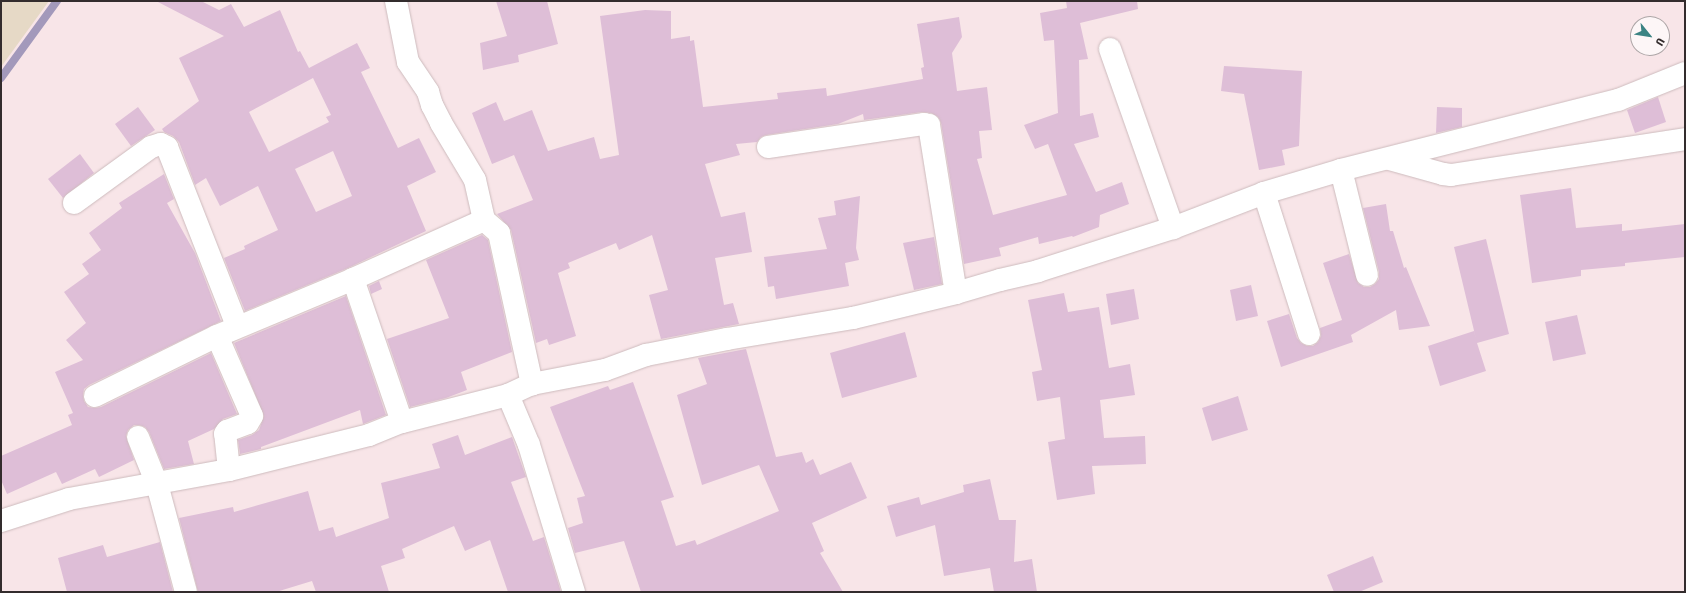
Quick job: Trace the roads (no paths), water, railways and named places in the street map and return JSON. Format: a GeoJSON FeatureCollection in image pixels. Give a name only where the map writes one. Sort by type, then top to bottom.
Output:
{"type":"FeatureCollection","features":[{"type":"Feature","properties":{"kind":"street"},"geometry":{"type":"LineString","coordinates":[[396,1],[408,62],[428,92],[432,105],[441,122],[476,180],[484,220],[495,228],[501,240],[532,384]]}},
{"type":"Feature","properties":{"kind":"street"},"geometry":{"type":"LineString","coordinates":[[1110,49],[1173,228]]}},
{"type":"Feature","properties":{"kind":"street"},"geometry":{"type":"LineString","coordinates":[[1,521],[69,499],[229,470],[369,435],[402,422],[508,395],[532,384],[605,370],[646,355],[741,336],[853,318],[956,294],[1000,280],[1038,271],[1173,228],[1264,193],[1341,170],[1618,100],[1685,73]]}},
{"type":"Feature","properties":{"kind":"street"},"geometry":{"type":"LineString","coordinates":[[768,147],[924,124],[929,125],[956,294]]}},
{"type":"Feature","properties":{"kind":"street"},"geometry":{"type":"LineString","coordinates":[[1389,159],[1451,175],[1685,140]]}},
{"type":"Feature","properties":{"kind":"street"},"geometry":{"type":"LineString","coordinates":[[74,203],[151,147],[161,144],[168,148],[237,326]]}},
{"type":"Feature","properties":{"kind":"street"},"geometry":{"type":"LineString","coordinates":[[1341,170],[1367,275]]}},
{"type":"Feature","properties":{"kind":"street"},"geometry":{"type":"LineString","coordinates":[[1264,193],[1309,334]]}},
{"type":"Feature","properties":{"kind":"street"},"geometry":{"type":"LineString","coordinates":[[95,396],[237,326],[353,279],[484,220]]}},
{"type":"Feature","properties":{"kind":"street"},"geometry":{"type":"LineString","coordinates":[[353,279],[402,422]]}},
{"type":"Feature","properties":{"kind":"street"},"geometry":{"type":"LineString","coordinates":[[217,336],[252,416],[248,423],[228,430],[225,434],[229,470]]}},
{"type":"Feature","properties":{"kind":"street"},"geometry":{"type":"LineString","coordinates":[[508,395],[529,445],[574,592]]}},
{"type":"Feature","properties":{"kind":"street"},"geometry":{"type":"LineString","coordinates":[[138,437],[157,484],[186,592]]}},
{"type":"Feature","properties":{"kind":"waterway"},"geometry":{"type":"LineString","coordinates":[[1,78],[57,1]]}}]}
